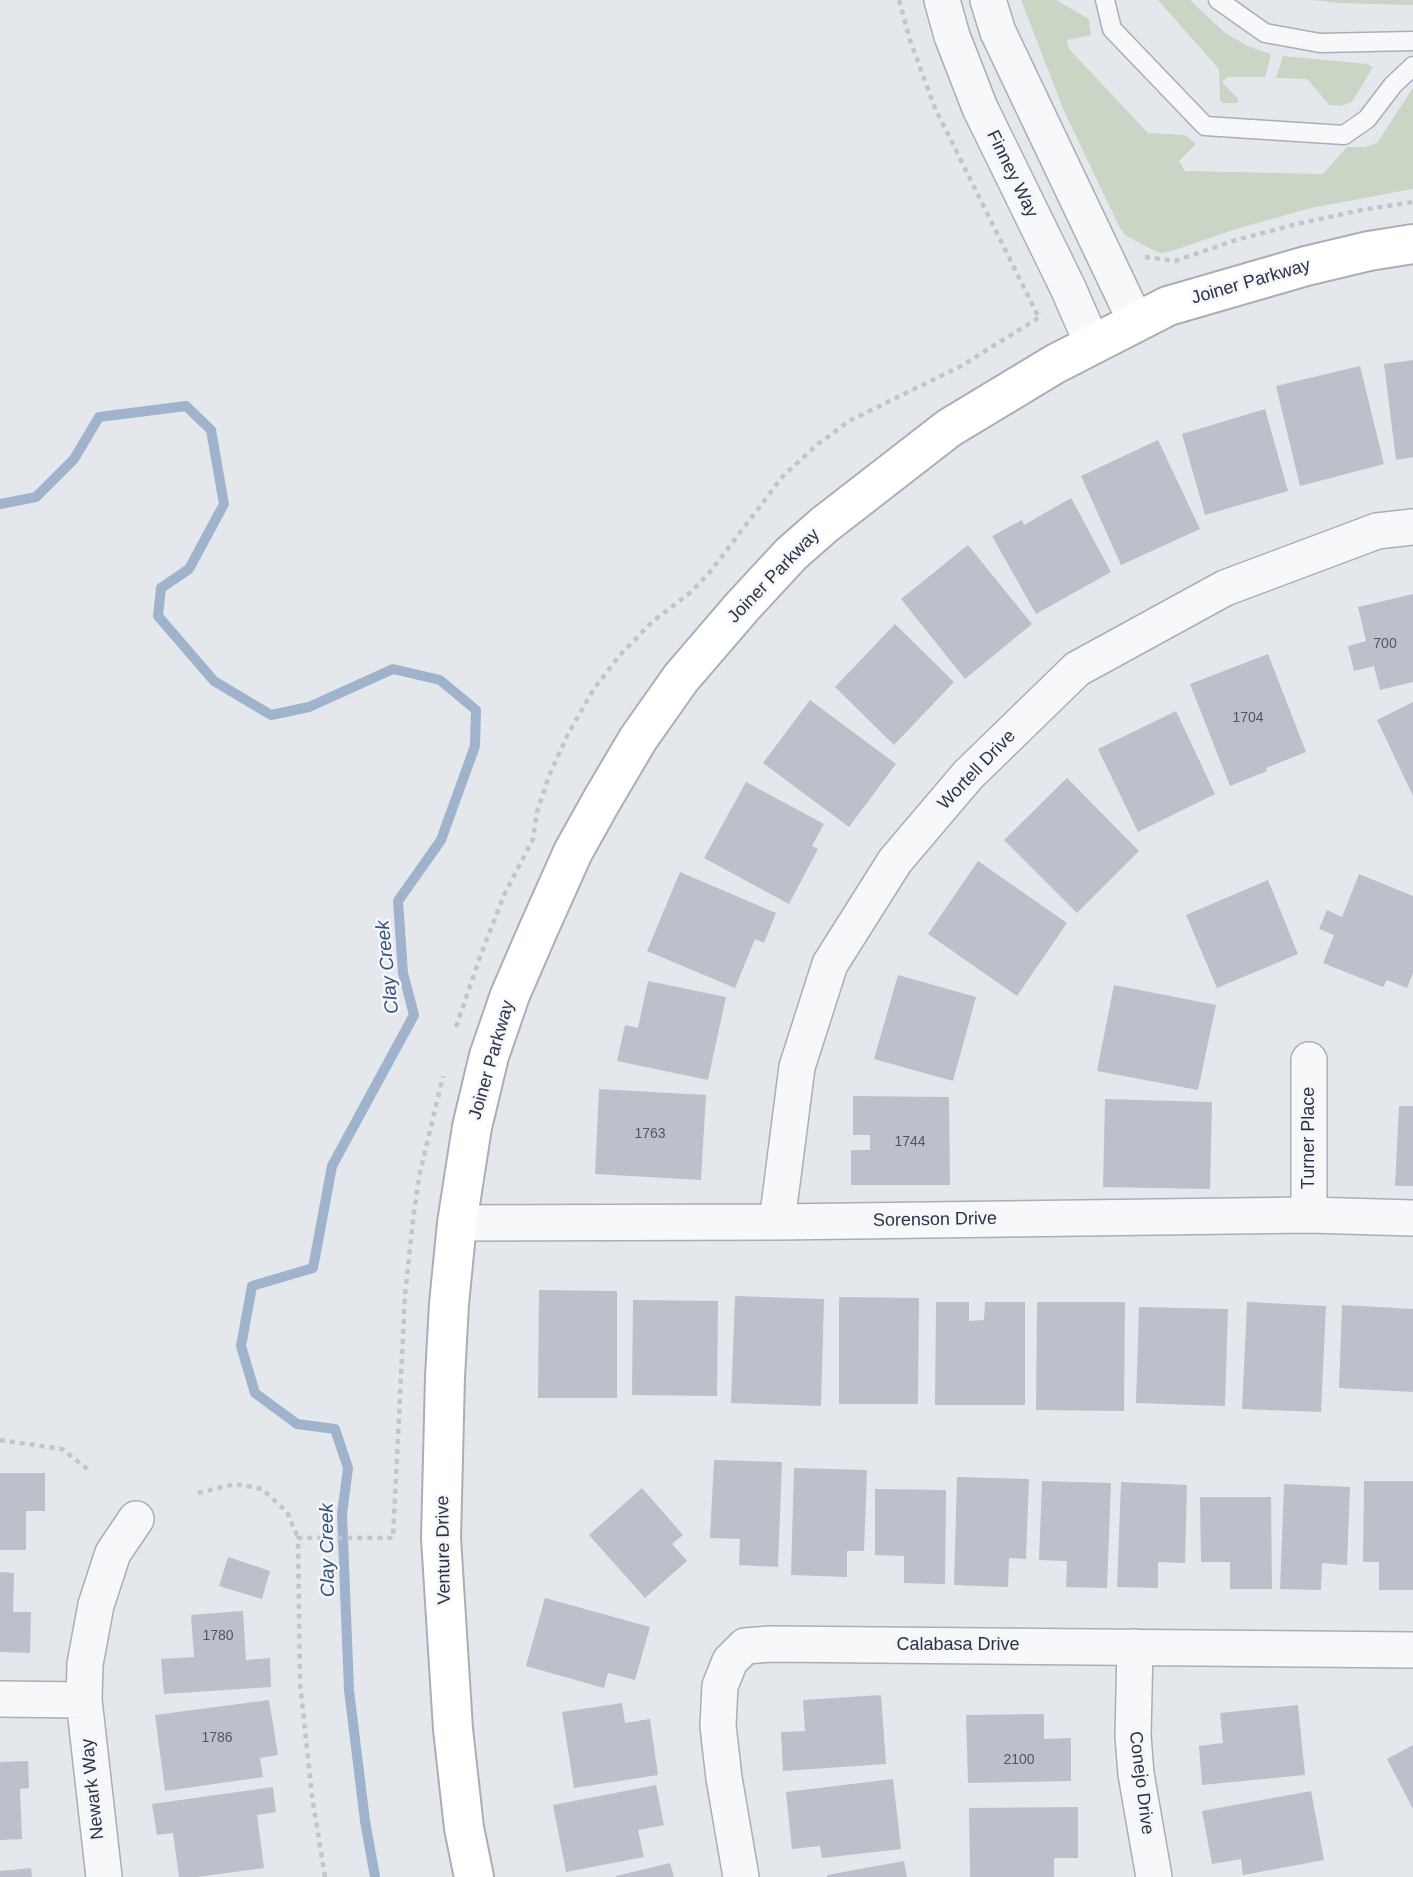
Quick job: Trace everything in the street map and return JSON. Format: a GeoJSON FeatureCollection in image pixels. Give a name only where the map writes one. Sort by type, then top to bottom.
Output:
{"type":"FeatureCollection","features":[{"type":"Feature","properties":{"kind":"street","name":"Finney Way"},"geometry":{"type":"LineString","coordinates":[[942,0],[952,36],[979,108],[1068,288],[1092,343]]}},
{"type":"Feature","properties":{"kind":"street"},"geometry":{"type":"LineString","coordinates":[[988,0],[998,32],[1136,322]]}},
{"type":"Feature","properties":{"kind":"street","name":"Joiner Parkway"},"geometry":{"type":"LineString","coordinates":[[457,1223],[472,1127],[489,1056],[510,995],[573,852],[638,739],[681,678],[774,572],[824,525],[949,428],[1092,343],[1168,306],[1273,274],[1369,251],[1413,244]]}},
{"type":"Feature","properties":{"kind":"street","name":"Wortell Drive"},"geometry":{"type":"LineString","coordinates":[[777,1222],[796,1067],[830,964],[895,862],[968,775],[1077,669],[1225,588],[1377,531],[1413,527]]}},
{"type":"Feature","properties":{"kind":"street","name":"Turner Place"},"geometry":{"type":"LineString","coordinates":[[1308,1060],[1309,1215]]}},
{"type":"Feature","properties":{"kind":"street","name":"Sorenson Drive"},"geometry":{"type":"LineString","coordinates":[[457,1223],[1309,1215],[1413,1219]]}},
{"type":"Feature","properties":{"kind":"street","name":"Venture Drive"},"geometry":{"type":"LineString","coordinates":[[457,1223],[445,1377],[442,1538],[453,1729],[464,1828],[474,1877]]}},
{"type":"Feature","properties":{"kind":"street","name":"Newark Way"},"geometry":{"type":"LineString","coordinates":[[104,1877],[84,1700],[85,1664],[96,1605],[113,1553],[136,1519]]}},
{"type":"Feature","properties":{"kind":"street","name":"Calabasa Drive"},"geometry":{"type":"LineString","coordinates":[[741,1877],[723,1778],[718,1726],[720,1686],[730,1661],[745,1646],[770,1644],[1413,1650]]}},
{"type":"Feature","properties":{"kind":"street","name":"Conejo Drive"},"geometry":{"type":"LineString","coordinates":[[1135,1647],[1133,1735],[1136,1774],[1154,1877]]}},
{"type":"Feature","properties":{"kind":"street"},"geometry":{"type":"LineString","coordinates":[[0,1699],[84,1700]]}},
{"type":"Feature","properties":{"kind":"lane"},"geometry":{"type":"LineString","coordinates":[[1105,0],[1112,29],[1205,126],[1344,135],[1367,120],[1393,85],[1413,66]]}},
{"type":"Feature","properties":{"kind":"lane"},"geometry":{"type":"LineString","coordinates":[[1218,0],[1265,33],[1320,43],[1413,41]]}},
{"type":"Feature","properties":{"kind":"path"},"geometry":{"type":"LineString","coordinates":[[1143,256],[1175,261],[1236,240],[1301,223],[1413,202]]}},
{"type":"Feature","properties":{"kind":"path"},"geometry":{"type":"LineString","coordinates":[[0,1440],[62,1449],[90,1471]]}},
{"type":"Feature","properties":{"kind":"path"},"geometry":{"type":"LineString","coordinates":[[198,1493],[235,1484],[262,1489],[287,1512],[298,1538],[300,1684],[312,1796],[325,1877]]}},
{"type":"Feature","properties":{"kind":"path"},"geometry":{"type":"LineString","coordinates":[[298,1538],[393,1538]]}},
{"type":"Feature","properties":{"kind":"green space"},"geometry":{"type":"Polygon","coordinates":[[[1021,0],[1056,0],[1089,19],[1091,35],[1067,40],[1069,49],[1148,133],[1185,135],[1196,144],[1179,161],[1185,171],[1323,174],[1347,147],[1365,147],[1377,143],[1413,88],[1413,189],[1311,208],[1236,229],[1172,251],[1161,253],[1153,250],[1125,235],[1120,228],[1064,111],[1021,0]]]}},
{"type":"Feature","properties":{"kind":"green space"},"geometry":{"type":"Polygon","coordinates":[[[1158,0],[1190,0],[1225,33],[1248,46],[1271,54],[1265,77],[1228,77],[1222,82],[1239,100],[1237,103],[1223,103],[1220,100],[1219,69],[1158,0]]]}},
{"type":"Feature","properties":{"kind":"green space"},"geometry":{"type":"Polygon","coordinates":[[[1311,0],[1413,0],[1413,5],[1338,3],[1311,0]]]}},
{"type":"Feature","properties":{"kind":"green space"},"geometry":{"type":"Polygon","coordinates":[[[1283,56],[1367,64],[1373,67],[1352,102],[1340,106],[1329,105],[1307,79],[1276,78],[1283,56]]]}},
{"type":"Feature","properties":{"kind":"building"},"geometry":{"type":"Polygon","coordinates":[[[1413,360],[1413,457],[1396,460],[1384,364],[1413,360]]]}},
{"type":"Feature","properties":{"kind":"building"},"geometry":{"type":"Polygon","coordinates":[[[1360,366],[1384,464],[1300,486],[1276,386],[1360,366]]]}},
{"type":"Feature","properties":{"kind":"building"},"geometry":{"type":"Polygon","coordinates":[[[1265,409],[1288,491],[1205,515],[1182,434],[1265,409]]]}},
{"type":"Feature","properties":{"kind":"building"},"geometry":{"type":"Polygon","coordinates":[[[1158,440],[1200,529],[1121,565],[1081,476],[1158,440]]]}},
{"type":"Feature","properties":{"kind":"building"},"geometry":{"type":"Polygon","coordinates":[[[1071,498],[1111,572],[1036,614],[992,536],[1022,520],[1024,525],[1071,498]]]}},
{"type":"Feature","properties":{"kind":"building"},"geometry":{"type":"Polygon","coordinates":[[[968,545],[1032,624],[965,679],[901,599],[968,545]]]}},
{"type":"Feature","properties":{"kind":"building"},"geometry":{"type":"Polygon","coordinates":[[[1413,594],[1413,682],[1380,690],[1374,666],[1354,671],[1348,646],[1366,641],[1358,607],[1413,594]]]}},
{"type":"Feature","properties":{"kind":"building"},"geometry":{"type":"Polygon","coordinates":[[[895,624],[954,682],[894,745],[835,687],[895,624]]]}},
{"type":"Feature","properties":{"kind":"building"},"geometry":{"type":"Polygon","coordinates":[[[1268,654],[1306,752],[1230,786],[1190,684],[1268,654]]]}},
{"type":"Feature","properties":{"kind":"building"},"geometry":{"type":"Polygon","coordinates":[[[810,700],[896,764],[849,827],[763,763],[810,700]]]}},
{"type":"Feature","properties":{"kind":"building"},"geometry":{"type":"Polygon","coordinates":[[[1413,702],[1413,796],[1377,720],[1413,702]]]}},
{"type":"Feature","properties":{"kind":"building"},"geometry":{"type":"Polygon","coordinates":[[[1176,711],[1215,794],[1138,832],[1098,749],[1176,711]]]}},
{"type":"Feature","properties":{"kind":"building"},"geometry":{"type":"Polygon","coordinates":[[[1067,778],[1139,851],[1077,913],[1004,840],[1067,778]]]}},
{"type":"Feature","properties":{"kind":"building"},"geometry":{"type":"Polygon","coordinates":[[[746,782],[824,824],[812,846],[818,849],[789,904],[704,858],[746,782]]]}},
{"type":"Feature","properties":{"kind":"building"},"geometry":{"type":"Polygon","coordinates":[[[978,861],[1067,923],[1017,996],[928,934],[978,861]]]}},
{"type":"Feature","properties":{"kind":"building"},"geometry":{"type":"Polygon","coordinates":[[[680,872],[776,913],[764,943],[755,939],[735,988],[647,951],[680,872]]]}},
{"type":"Feature","properties":{"kind":"building"},"geometry":{"type":"Polygon","coordinates":[[[1359,874],[1413,896],[1413,973],[1407,988],[1387,980],[1383,987],[1323,963],[1334,935],[1319,929],[1327,910],[1342,917],[1359,874]]]}},
{"type":"Feature","properties":{"kind":"building"},"geometry":{"type":"Polygon","coordinates":[[[1268,880],[1298,954],[1217,988],[1186,915],[1268,880]]]}},
{"type":"Feature","properties":{"kind":"building"},"geometry":{"type":"Polygon","coordinates":[[[898,975],[976,997],[953,1081],[874,1059],[898,975]]]}},
{"type":"Feature","properties":{"kind":"building"},"geometry":{"type":"Polygon","coordinates":[[[648,981],[726,997],[708,1080],[617,1061],[625,1025],[638,1028],[648,981]]]}},
{"type":"Feature","properties":{"kind":"building"},"geometry":{"type":"Polygon","coordinates":[[[1114,985],[1216,1005],[1198,1090],[1097,1071],[1114,985]]]}},
{"type":"Feature","properties":{"kind":"building"},"geometry":{"type":"Polygon","coordinates":[[[599,1089],[706,1095],[701,1180],[595,1174],[599,1089]]]}},
{"type":"Feature","properties":{"kind":"building"},"geometry":{"type":"Polygon","coordinates":[[[853,1096],[949,1097],[950,1185],[851,1185],[851,1150],[870,1150],[870,1135],[853,1135],[853,1096]]]}},
{"type":"Feature","properties":{"kind":"building"},"geometry":{"type":"Polygon","coordinates":[[[1105,1099],[1212,1102],[1210,1189],[1103,1187],[1105,1099]]]}},
{"type":"Feature","properties":{"kind":"building"},"geometry":{"type":"Polygon","coordinates":[[[1399,1106],[1413,1106],[1413,1186],[1395,1186],[1399,1106]]]}},
{"type":"Feature","properties":{"kind":"building"},"geometry":{"type":"Polygon","coordinates":[[[539,1290],[617,1291],[617,1398],[538,1398],[539,1290]]]}},
{"type":"Feature","properties":{"kind":"building"},"geometry":{"type":"Polygon","coordinates":[[[735,1296],[824,1299],[821,1406],[731,1403],[735,1296]]]}},
{"type":"Feature","properties":{"kind":"building"},"geometry":{"type":"Polygon","coordinates":[[[839,1297],[919,1298],[918,1404],[839,1404],[839,1297]]]}},
{"type":"Feature","properties":{"kind":"building"},"geometry":{"type":"Polygon","coordinates":[[[633,1300],[718,1301],[717,1396],[632,1395],[633,1300]]]}},
{"type":"Feature","properties":{"kind":"building"},"geometry":{"type":"Polygon","coordinates":[[[936,1302],[969,1302],[969,1321],[984,1320],[985,1302],[1025,1302],[1025,1405],[935,1405],[936,1302]]]}},
{"type":"Feature","properties":{"kind":"building"},"geometry":{"type":"Polygon","coordinates":[[[1037,1302],[1125,1302],[1124,1411],[1036,1410],[1037,1302]]]}},
{"type":"Feature","properties":{"kind":"building"},"geometry":{"type":"Polygon","coordinates":[[[1247,1302],[1326,1306],[1321,1412],[1242,1409],[1247,1302]]]}},
{"type":"Feature","properties":{"kind":"building"},"geometry":{"type":"Polygon","coordinates":[[[1342,1305],[1413,1309],[1413,1392],[1339,1388],[1342,1305]]]}},
{"type":"Feature","properties":{"kind":"building"},"geometry":{"type":"Polygon","coordinates":[[[1139,1307],[1228,1309],[1225,1406],[1136,1403],[1139,1307]]]}},
{"type":"Feature","properties":{"kind":"building"},"geometry":{"type":"Polygon","coordinates":[[[714,1460],[782,1462],[778,1567],[739,1565],[740,1539],[710,1538],[714,1460]]]}},
{"type":"Feature","properties":{"kind":"building"},"geometry":{"type":"Polygon","coordinates":[[[794,1468],[867,1470],[864,1551],[847,1551],[847,1577],[791,1575],[794,1468]]]}},
{"type":"Feature","properties":{"kind":"building"},"geometry":{"type":"Polygon","coordinates":[[[0,1473],[45,1473],[45,1511],[26,1511],[26,1550],[0,1550],[0,1473]]]}},
{"type":"Feature","properties":{"kind":"building"},"geometry":{"type":"Polygon","coordinates":[[[957,1477],[1029,1479],[1026,1559],[1009,1558],[1008,1587],[954,1585],[957,1477]]]}},
{"type":"Feature","properties":{"kind":"building"},"geometry":{"type":"Polygon","coordinates":[[[1042,1481],[1111,1483],[1107,1588],[1066,1587],[1067,1561],[1039,1560],[1042,1481]]]}},
{"type":"Feature","properties":{"kind":"building"},"geometry":{"type":"Polygon","coordinates":[[[1364,1481],[1413,1481],[1413,1590],[1379,1590],[1379,1562],[1363,1562],[1364,1481]]]}},
{"type":"Feature","properties":{"kind":"building"},"geometry":{"type":"Polygon","coordinates":[[[1121,1482],[1187,1485],[1185,1563],[1158,1562],[1158,1588],[1117,1587],[1121,1482]]]}},
{"type":"Feature","properties":{"kind":"building"},"geometry":{"type":"Polygon","coordinates":[[[1284,1484],[1350,1487],[1347,1565],[1322,1563],[1321,1590],[1280,1589],[1284,1484]]]}},
{"type":"Feature","properties":{"kind":"building"},"geometry":{"type":"Polygon","coordinates":[[[642,1488],[683,1535],[672,1544],[687,1561],[645,1598],[589,1535],[642,1488]]]}},
{"type":"Feature","properties":{"kind":"building"},"geometry":{"type":"Polygon","coordinates":[[[875,1489],[946,1490],[945,1584],[904,1583],[904,1556],[875,1555],[875,1489]]]}},
{"type":"Feature","properties":{"kind":"building"},"geometry":{"type":"Polygon","coordinates":[[[1200,1497],[1271,1497],[1272,1589],[1230,1589],[1230,1562],[1201,1562],[1200,1497]]]}},
{"type":"Feature","properties":{"kind":"building"},"geometry":{"type":"Polygon","coordinates":[[[228,1557],[270,1571],[262,1599],[219,1586],[228,1557]]]}},
{"type":"Feature","properties":{"kind":"building"},"geometry":{"type":"Polygon","coordinates":[[[0,1572],[14,1573],[13,1612],[31,1612],[30,1653],[0,1652],[0,1572]]]}},
{"type":"Feature","properties":{"kind":"building"},"geometry":{"type":"Polygon","coordinates":[[[545,1598],[650,1627],[635,1680],[608,1673],[604,1688],[526,1666],[545,1598]]]}},
{"type":"Feature","properties":{"kind":"building"},"geometry":{"type":"Polygon","coordinates":[[[243,1611],[246,1660],[270,1658],[271,1687],[164,1694],[161,1659],[194,1657],[191,1615],[243,1611]]]}},
{"type":"Feature","properties":{"kind":"building"},"geometry":{"type":"Polygon","coordinates":[[[881,1695],[886,1764],[783,1771],[781,1732],[805,1731],[803,1700],[881,1695]]]}},
{"type":"Feature","properties":{"kind":"building"},"geometry":{"type":"Polygon","coordinates":[[[269,1700],[278,1755],[260,1758],[263,1777],[165,1791],[155,1715],[269,1700]]]}},
{"type":"Feature","properties":{"kind":"building"},"geometry":{"type":"Polygon","coordinates":[[[622,1703],[625,1723],[650,1719],[658,1775],[574,1788],[562,1712],[622,1703]]]}},
{"type":"Feature","properties":{"kind":"building"},"geometry":{"type":"Polygon","coordinates":[[[1298,1705],[1305,1775],[1202,1785],[1199,1746],[1223,1743],[1220,1713],[1298,1705]]]}},
{"type":"Feature","properties":{"kind":"building"},"geometry":{"type":"Polygon","coordinates":[[[1044,1714],[1044,1739],[1071,1738],[1071,1781],[968,1783],[966,1715],[1044,1714]]]}},
{"type":"Feature","properties":{"kind":"building"},"geometry":{"type":"Polygon","coordinates":[[[1413,1745],[1413,1809],[1387,1759],[1413,1745]]]}},
{"type":"Feature","properties":{"kind":"building"},"geometry":{"type":"Polygon","coordinates":[[[28,1761],[29,1788],[20,1789],[22,1839],[0,1840],[0,1762],[28,1761]]]}},
{"type":"Feature","properties":{"kind":"building"},"geometry":{"type":"Polygon","coordinates":[[[893,1779],[901,1849],[822,1858],[820,1846],[792,1849],[786,1792],[893,1779]]]}},
{"type":"Feature","properties":{"kind":"building"},"geometry":{"type":"Polygon","coordinates":[[[656,1785],[664,1825],[638,1830],[644,1857],[566,1872],[553,1805],[656,1785]]]}},
{"type":"Feature","properties":{"kind":"building"},"geometry":{"type":"Polygon","coordinates":[[[273,1787],[276,1812],[257,1815],[264,1868],[179,1877],[173,1833],[157,1835],[152,1804],[273,1787]]]}},
{"type":"Feature","properties":{"kind":"building"},"geometry":{"type":"Polygon","coordinates":[[[1311,1791],[1324,1860],[1243,1875],[1241,1859],[1212,1864],[1202,1811],[1311,1791]]]}},
{"type":"Feature","properties":{"kind":"building"},"geometry":{"type":"Polygon","coordinates":[[[1078,1807],[1078,1858],[1054,1858],[1054,1877],[970,1877],[969,1808],[1078,1807]]]}},
{"type":"Feature","properties":{"kind":"building"},"geometry":{"type":"Polygon","coordinates":[[[904,1861],[907,1877],[827,1877],[827,1875],[904,1861]]]}},
{"type":"Feature","properties":{"kind":"building"},"geometry":{"type":"Polygon","coordinates":[[[670,1863],[674,1877],[616,1877],[616,1876],[670,1863]]]}},
{"type":"Feature","properties":{"kind":"building"},"geometry":{"type":"Polygon","coordinates":[[[31,1868],[32,1877],[0,1877],[0,1871],[31,1868]]]}},
{"type":"Feature","properties":{"kind":"waterway","name":"Clay Creek"},"geometry":{"type":"LineString","coordinates":[[0,504],[36,497],[74,459],[99,417],[186,406],[211,430],[224,504],[189,569],[161,588],[158,616],[214,681],[271,715],[309,707],[393,669],[440,680],[476,710],[475,746],[441,840],[398,901],[403,973],[414,1015],[332,1166],[313,1268],[252,1286],[241,1346],[255,1393],[297,1424],[335,1429],[348,1468],[342,1514],[349,1690],[365,1821],[375,1877]]}}]}
